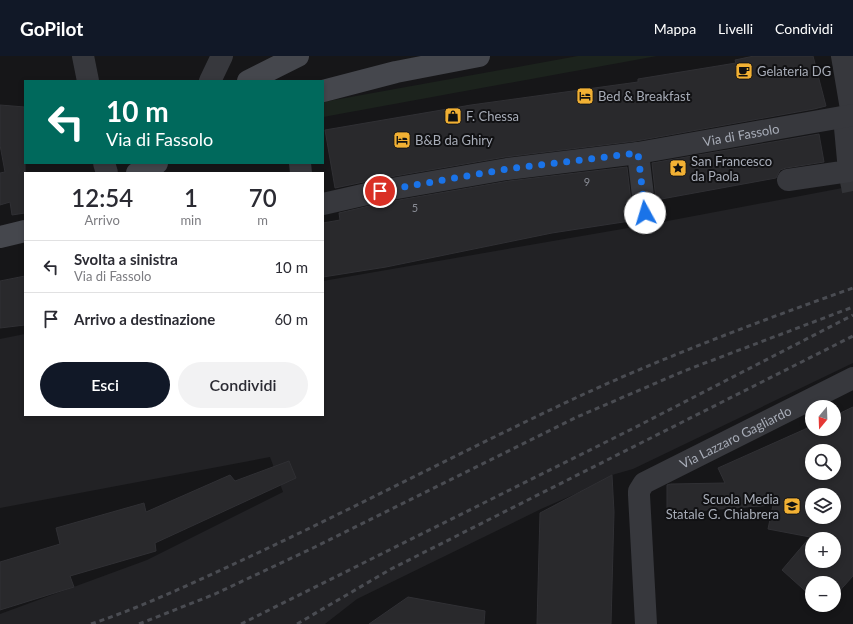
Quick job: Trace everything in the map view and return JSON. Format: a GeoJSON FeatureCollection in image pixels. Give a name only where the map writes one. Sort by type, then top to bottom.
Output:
{"type":"FeatureCollection","features":[{"type":"Feature","properties":{"kind":"main road"},"geometry":{"type":"LineString","coordinates":[[250,80],[298,56]]}},
{"type":"Feature","properties":{"kind":"main road"},"geometry":{"type":"LineString","coordinates":[[325,91],[396,72],[479,56]]}},
{"type":"Feature","properties":{"kind":"main road"},"geometry":{"type":"LineString","coordinates":[[138,172],[146,164]]}},
{"type":"Feature","properties":{"kind":"main road"},"geometry":{"type":"LineString","coordinates":[[139,172],[155,164]]}},
{"type":"Feature","properties":{"kind":"main road"},"geometry":{"type":"LineString","coordinates":[[0,237],[24,231]]}},
{"type":"Feature","properties":{"kind":"street"},"geometry":{"type":"LineString","coordinates":[[83,56],[88,80]]}},
{"type":"Feature","properties":{"kind":"street"},"geometry":{"type":"LineString","coordinates":[[210,80],[222,56]]}},
{"type":"Feature","properties":{"kind":"street"},"geometry":{"type":"LineString","coordinates":[[788,180],[849,171],[850,116],[842,56]]}},
{"type":"Feature","properties":{"kind":"street","name":"Via di Fassolo"},"geometry":{"type":"LineString","coordinates":[[324,204],[380,191],[507,169],[638,153],[850,116]]}},
{"type":"Feature","properties":{"kind":"street"},"geometry":{"type":"LineString","coordinates":[[638,153],[645,213]]}},
{"type":"Feature","properties":{"kind":"street","name":"Via Lazzaro Gagliardo"},"geometry":{"type":"LineString","coordinates":[[646,624],[638,495],[640,487],[649,479],[853,378]]}},
{"type":"Feature","properties":{"kind":"shaded area"},"geometry":{"type":"Polygon","coordinates":[[[578,56],[657,56],[324,117],[324,102],[578,56]]]}},
{"type":"Feature","properties":{"kind":"shaded area"},"geometry":{"type":"Polygon","coordinates":[[[853,186],[853,363],[633,469],[612,475],[582,491],[541,509],[357,599],[325,624],[0,624],[0,614],[147,560],[283,492],[270,457],[0,508],[0,339],[24,334],[24,416],[324,416],[324,281],[657,223],[853,186]]]}},
{"type":"Feature","properties":{"kind":"building"},"geometry":{"type":"Polygon","coordinates":[[[754,56],[813,56],[826,106],[636,141],[505,157],[335,188],[325,130],[471,105],[638,82],[638,79],[736,63],[735,60],[754,56]]]}},
{"type":"Feature","properties":{"kind":"building"},"geometry":{"type":"Polygon","coordinates":[[[0,105],[24,107],[24,213],[12,215],[10,202],[0,205],[0,173],[5,172],[0,145],[0,105]]]}},
{"type":"Feature","properties":{"kind":"building"},"geometry":{"type":"Polygon","coordinates":[[[819,134],[824,162],[780,170],[776,178],[656,200],[652,163],[819,134]]]}},
{"type":"Feature","properties":{"kind":"building"},"geometry":{"type":"Polygon","coordinates":[[[627,167],[632,209],[630,221],[552,233],[386,267],[324,277],[324,223],[340,220],[339,213],[382,203],[509,181],[627,167]]]}},
{"type":"Feature","properties":{"kind":"building"},"geometry":{"type":"Polygon","coordinates":[[[24,276],[24,325],[0,328],[0,281],[24,276]]]}},
{"type":"Feature","properties":{"kind":"building"},"geometry":{"type":"Polygon","coordinates":[[[853,407],[853,576],[841,589],[841,576],[805,576],[805,591],[782,570],[805,543],[805,568],[841,568],[841,532],[805,532],[805,536],[768,529],[773,505],[667,513],[667,485],[725,483],[718,468],[805,429],[805,436],[841,436],[841,413],[853,407]]]}},
{"type":"Feature","properties":{"kind":"building"},"geometry":{"type":"Polygon","coordinates":[[[289,461],[296,478],[155,543],[156,551],[70,576],[74,587],[0,610],[0,562],[60,544],[56,528],[144,503],[146,512],[230,475],[235,481],[289,461]]]}},
{"type":"Feature","properties":{"kind":"building"},"geometry":{"type":"Polygon","coordinates":[[[612,475],[614,512],[611,624],[537,624],[540,513],[612,475]]]}},
{"type":"Feature","properties":{"kind":"building"},"geometry":{"type":"Polygon","coordinates":[[[408,597],[485,611],[484,624],[369,624],[408,597]]]}},
{"type":"Feature","properties":{"kind":"tunnel"},"geometry":{"type":"LineString","coordinates":[[849,171],[853,191]]}},
{"type":"Feature","properties":{"kind":"railway"},"geometry":{"type":"LineString","coordinates":[[91,624],[151,601],[249,557],[529,420],[604,385],[710,341],[853,288]]}},
{"type":"Feature","properties":{"kind":"railway"},"geometry":{"type":"LineString","coordinates":[[139,624],[215,594],[315,547],[577,417],[684,371],[853,307]]}},
{"type":"Feature","properties":{"kind":"railway"},"geometry":{"type":"LineString","coordinates":[[241,624],[632,429],[853,315]]}},
{"type":"Feature","properties":{"kind":"railway"},"geometry":{"type":"LineString","coordinates":[[297,624],[391,569],[853,336]]}},
{"type":"Feature","properties":{"kind":"place","name":"Gelateria DG"},"geometry":{"type":"Point","coordinates":[744,71]}},
{"type":"Feature","properties":{"kind":"place","name":"Bed & Breakfast"},"geometry":{"type":"Point","coordinates":[585,96]}},
{"type":"Feature","properties":{"kind":"place","name":"F. Chessa"},"geometry":{"type":"Point","coordinates":[453,116]}},
{"type":"Feature","properties":{"kind":"place","name":"B&B da Ghiry"},"geometry":{"type":"Point","coordinates":[402,140]}},
{"type":"Feature","properties":{"kind":"place","name":"San Francesco da Paola"},"geometry":{"type":"Point","coordinates":[678,168]}},
{"type":"Feature","properties":{"kind":"place","name":"Scuola Media Statale G. Chiabrera"},"geometry":{"type":"Point","coordinates":[792,506]}},
{"type":"Feature","properties":{"kind":"route"},"geometry":{"type":"LineString","coordinates":[[380,191],[507,169],[638,153],[645,213]]}}]}
